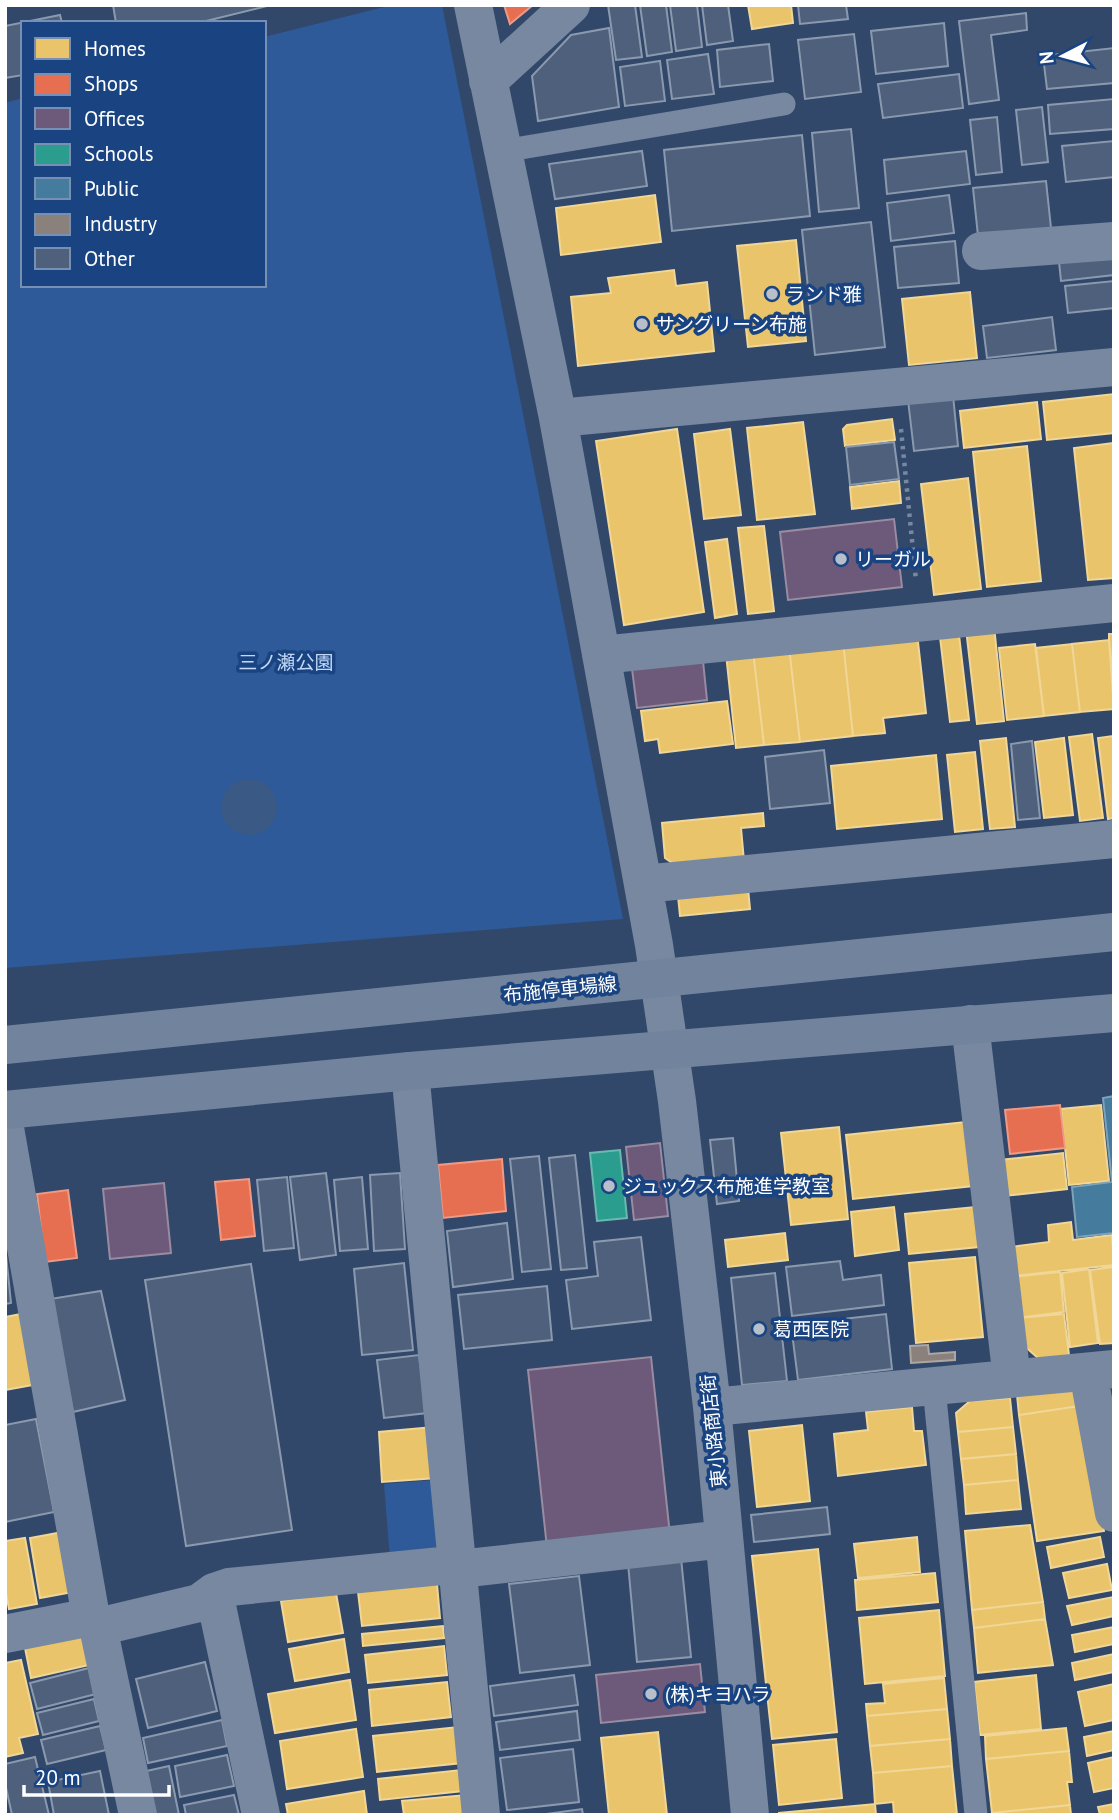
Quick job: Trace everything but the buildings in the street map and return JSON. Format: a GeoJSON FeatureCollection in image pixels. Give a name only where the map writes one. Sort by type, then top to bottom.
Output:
{"type":"FeatureCollection","features":[{"type":"Feature","properties":{"kind":"main road","name":"布施停車場線"},"geometry":{"type":"LineString","coordinates":[[5,1045],[656,961],[1114,932]]}},
{"type":"Feature","properties":{"kind":"main road"},"geometry":{"type":"LineString","coordinates":[[5,1110],[410,1071],[1114,1013]]}},
{"type":"Feature","properties":{"kind":"street","name":"東小路商店街"},"geometry":{"type":"LineString","coordinates":[[473,5],[558,418],[656,961],[712,1407],[750,1815]]}},
{"type":"Feature","properties":{"kind":"street"},"geometry":{"type":"LineString","coordinates":[[488,81],[571,5]]}},
{"type":"Feature","properties":{"kind":"street"},"geometry":{"type":"LineString","coordinates":[[981,251],[1114,240]]}},
{"type":"Feature","properties":{"kind":"street"},"geometry":{"type":"LineString","coordinates":[[558,418],[1114,367]]}},
{"type":"Feature","properties":{"kind":"street"},"geometry":{"type":"LineString","coordinates":[[601,655],[1114,603]]}},
{"type":"Feature","properties":{"kind":"street"},"geometry":{"type":"LineString","coordinates":[[643,884],[1114,839]]}},
{"type":"Feature","properties":{"kind":"street"},"geometry":{"type":"LineString","coordinates":[[971,1024],[1012,1379]]}},
{"type":"Feature","properties":{"kind":"street"},"geometry":{"type":"LineString","coordinates":[[410,1071],[481,1815]]}},
{"type":"Feature","properties":{"kind":"street"},"geometry":{"type":"LineString","coordinates":[[5,1128],[95,1622],[138,1815]]}},
{"type":"Feature","properties":{"kind":"street"},"geometry":{"type":"LineString","coordinates":[[712,1407],[1101,1371],[1114,1513]]}},
{"type":"Feature","properties":{"kind":"street"},"geometry":{"type":"LineString","coordinates":[[5,1634],[95,1622],[199,1603],[214,1592],[229,1587],[441,1566],[477,1567],[724,1539]]}},
{"type":"Feature","properties":{"kind":"street"},"geometry":{"type":"LineString","coordinates":[[214,1592],[261,1815]]}},
{"type":"Feature","properties":{"kind":"lane"},"geometry":{"type":"LineString","coordinates":[[503,150],[784,104]]}},
{"type":"Feature","properties":{"kind":"lane"},"geometry":{"type":"LineString","coordinates":[[934,1387],[976,1815]]}},
{"type":"Feature","properties":{"kind":"path"},"geometry":{"type":"LineString","coordinates":[[896,387],[920,622]]}},
{"type":"Feature","properties":{"kind":"green space","name":"三ノ瀬公園"},"geometry":{"type":"Polygon","coordinates":[[[392,5],[442,5],[623,919],[5,968],[5,103],[21,99],[21,287],[266,287],[266,36],[392,5]]]}},
{"type":"Feature","properties":{"kind":"green space"},"geometry":{"type":"Polygon","coordinates":[[[436,1480],[442,1555],[390,1559],[384,1484],[436,1480]]]}},
{"type":"Feature","properties":{"kind":"shaded area"},"geometry":{"type":"Polygon","coordinates":[[[243,779],[255,779],[269,787],[277,801],[275,818],[269,827],[255,835],[243,835],[226,823],[221,813],[221,801],[233,784],[243,779]]]}},
{"type":"Feature","properties":{"kind":"place","name":"ランド雅"},"geometry":{"type":"Point","coordinates":[772,294]}},
{"type":"Feature","properties":{"kind":"place","name":"サングリーン布施"},"geometry":{"type":"Point","coordinates":[642,324]}},
{"type":"Feature","properties":{"kind":"place","name":"リーガル"},"geometry":{"type":"Point","coordinates":[841,559]}},
{"type":"Feature","properties":{"kind":"place","name":"ジュックス布施進学教室"},"geometry":{"type":"Point","coordinates":[609,1186]}},
{"type":"Feature","properties":{"kind":"place","name":"葛西医院"},"geometry":{"type":"Point","coordinates":[759,1329]}},
{"type":"Feature","properties":{"kind":"place","name":"(株)キヨハラ"},"geometry":{"type":"Point","coordinates":[651,1694]}}]}
